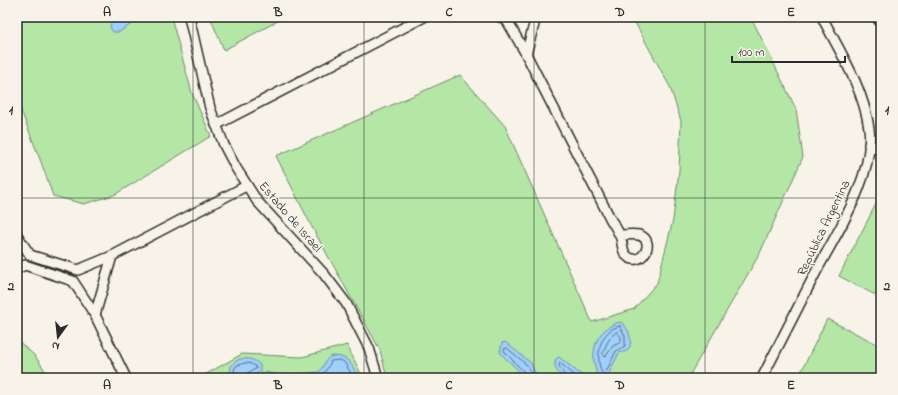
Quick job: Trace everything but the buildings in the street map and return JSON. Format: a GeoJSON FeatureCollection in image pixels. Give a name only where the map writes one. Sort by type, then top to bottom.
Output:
{"type":"FeatureCollection","features":[{"type":"Feature","properties":{"kind":"street","name":"Estado de Israel"},"geometry":{"type":"LineString","coordinates":[[189,17],[210,108],[224,145],[246,186],[271,217],[324,274],[346,303],[369,348],[378,378]]}},
{"type":"Feature","properties":{"kind":"street"},"geometry":{"type":"LineString","coordinates":[[216,125],[424,17]]}},
{"type":"Feature","properties":{"kind":"street"},"geometry":{"type":"LineString","coordinates":[[526,54],[536,17]]}},
{"type":"Feature","properties":{"kind":"street","name":"República Argentina"},"geometry":{"type":"LineString","coordinates":[[762,378],[858,193],[868,157],[869,130],[860,91],[822,17]]}},
{"type":"Feature","properties":{"kind":"street"},"geometry":{"type":"LineString","coordinates":[[504,18],[526,54],[620,235]]}},
{"type":"Feature","properties":{"kind":"street"},"geometry":{"type":"LineString","coordinates":[[869,144],[881,151]]}},
{"type":"Feature","properties":{"kind":"street"},"geometry":{"type":"LineString","coordinates":[[17,235],[30,255],[78,270],[112,256],[246,186]]}},
{"type":"Feature","properties":{"kind":"street"},"geometry":{"type":"LineString","coordinates":[[30,255],[21,267],[73,281],[95,315],[126,378]]}},
{"type":"Feature","properties":{"kind":"street"},"geometry":{"type":"LineString","coordinates":[[95,315],[112,256]]}},
{"type":"Feature","properties":{"kind":"street"},"geometry":{"type":"LineString","coordinates":[[73,281],[78,270]]}},
{"type":"Feature","properties":{"kind":"lane"},"geometry":{"type":"LineString","coordinates":[[874,17],[881,27]]}},
{"type":"Feature","properties":{"kind":"green space"},"geometry":{"type":"Polygon","coordinates":[[[17,17],[171,17],[192,93],[211,136],[114,195],[84,204],[53,196],[17,100],[17,17]]]}},
{"type":"Feature","properties":{"kind":"green space"},"geometry":{"type":"Polygon","coordinates":[[[210,17],[285,17],[224,50],[210,17]]]}},
{"type":"Feature","properties":{"kind":"green space"},"geometry":{"type":"Polygon","coordinates":[[[632,17],[751,17],[796,109],[803,157],[760,253],[688,378],[387,378],[380,350],[312,227],[276,156],[460,75],[505,126],[592,322],[634,309],[657,283],[673,220],[679,171],[681,121],[670,87],[632,17]]]}},
{"type":"Feature","properties":{"kind":"green space"},"geometry":{"type":"Polygon","coordinates":[[[877,202],[881,204],[881,298],[839,276],[877,202]]]}},
{"type":"Feature","properties":{"kind":"green space"},"geometry":{"type":"Polygon","coordinates":[[[827,319],[881,346],[881,378],[798,378],[827,319]]]}},
{"type":"Feature","properties":{"kind":"green space"},"geometry":{"type":"Polygon","coordinates":[[[17,340],[35,356],[50,378],[17,378],[17,340]]]}},
{"type":"Feature","properties":{"kind":"green space"},"geometry":{"type":"Polygon","coordinates":[[[347,345],[363,378],[199,378],[242,354],[302,357],[347,345]]]}},
{"type":"Feature","properties":{"kind":"water"},"geometry":{"type":"Polygon","coordinates":[[[121,17],[137,17],[138,20],[119,32],[113,32],[110,27],[111,23],[121,17]]]}},
{"type":"Feature","properties":{"kind":"water"},"geometry":{"type":"Polygon","coordinates":[[[620,322],[628,330],[630,347],[627,351],[619,353],[608,378],[597,378],[594,355],[599,337],[610,326],[620,322]]]}},
{"type":"Feature","properties":{"kind":"water"},"geometry":{"type":"Polygon","coordinates":[[[505,342],[531,363],[537,378],[522,378],[515,367],[500,352],[502,343],[505,342]]]}},
{"type":"Feature","properties":{"kind":"water"},"geometry":{"type":"Polygon","coordinates":[[[332,356],[338,356],[346,359],[352,365],[358,378],[263,378],[260,375],[264,372],[283,375],[319,372],[326,361],[332,356]]]}},
{"type":"Feature","properties":{"kind":"water"},"geometry":{"type":"Polygon","coordinates":[[[559,357],[585,378],[563,378],[555,367],[556,359],[559,357]]]}},
{"type":"Feature","properties":{"kind":"water"},"geometry":{"type":"Polygon","coordinates":[[[240,359],[256,361],[260,365],[260,372],[247,378],[234,378],[230,369],[234,362],[240,359]]]}}]}
